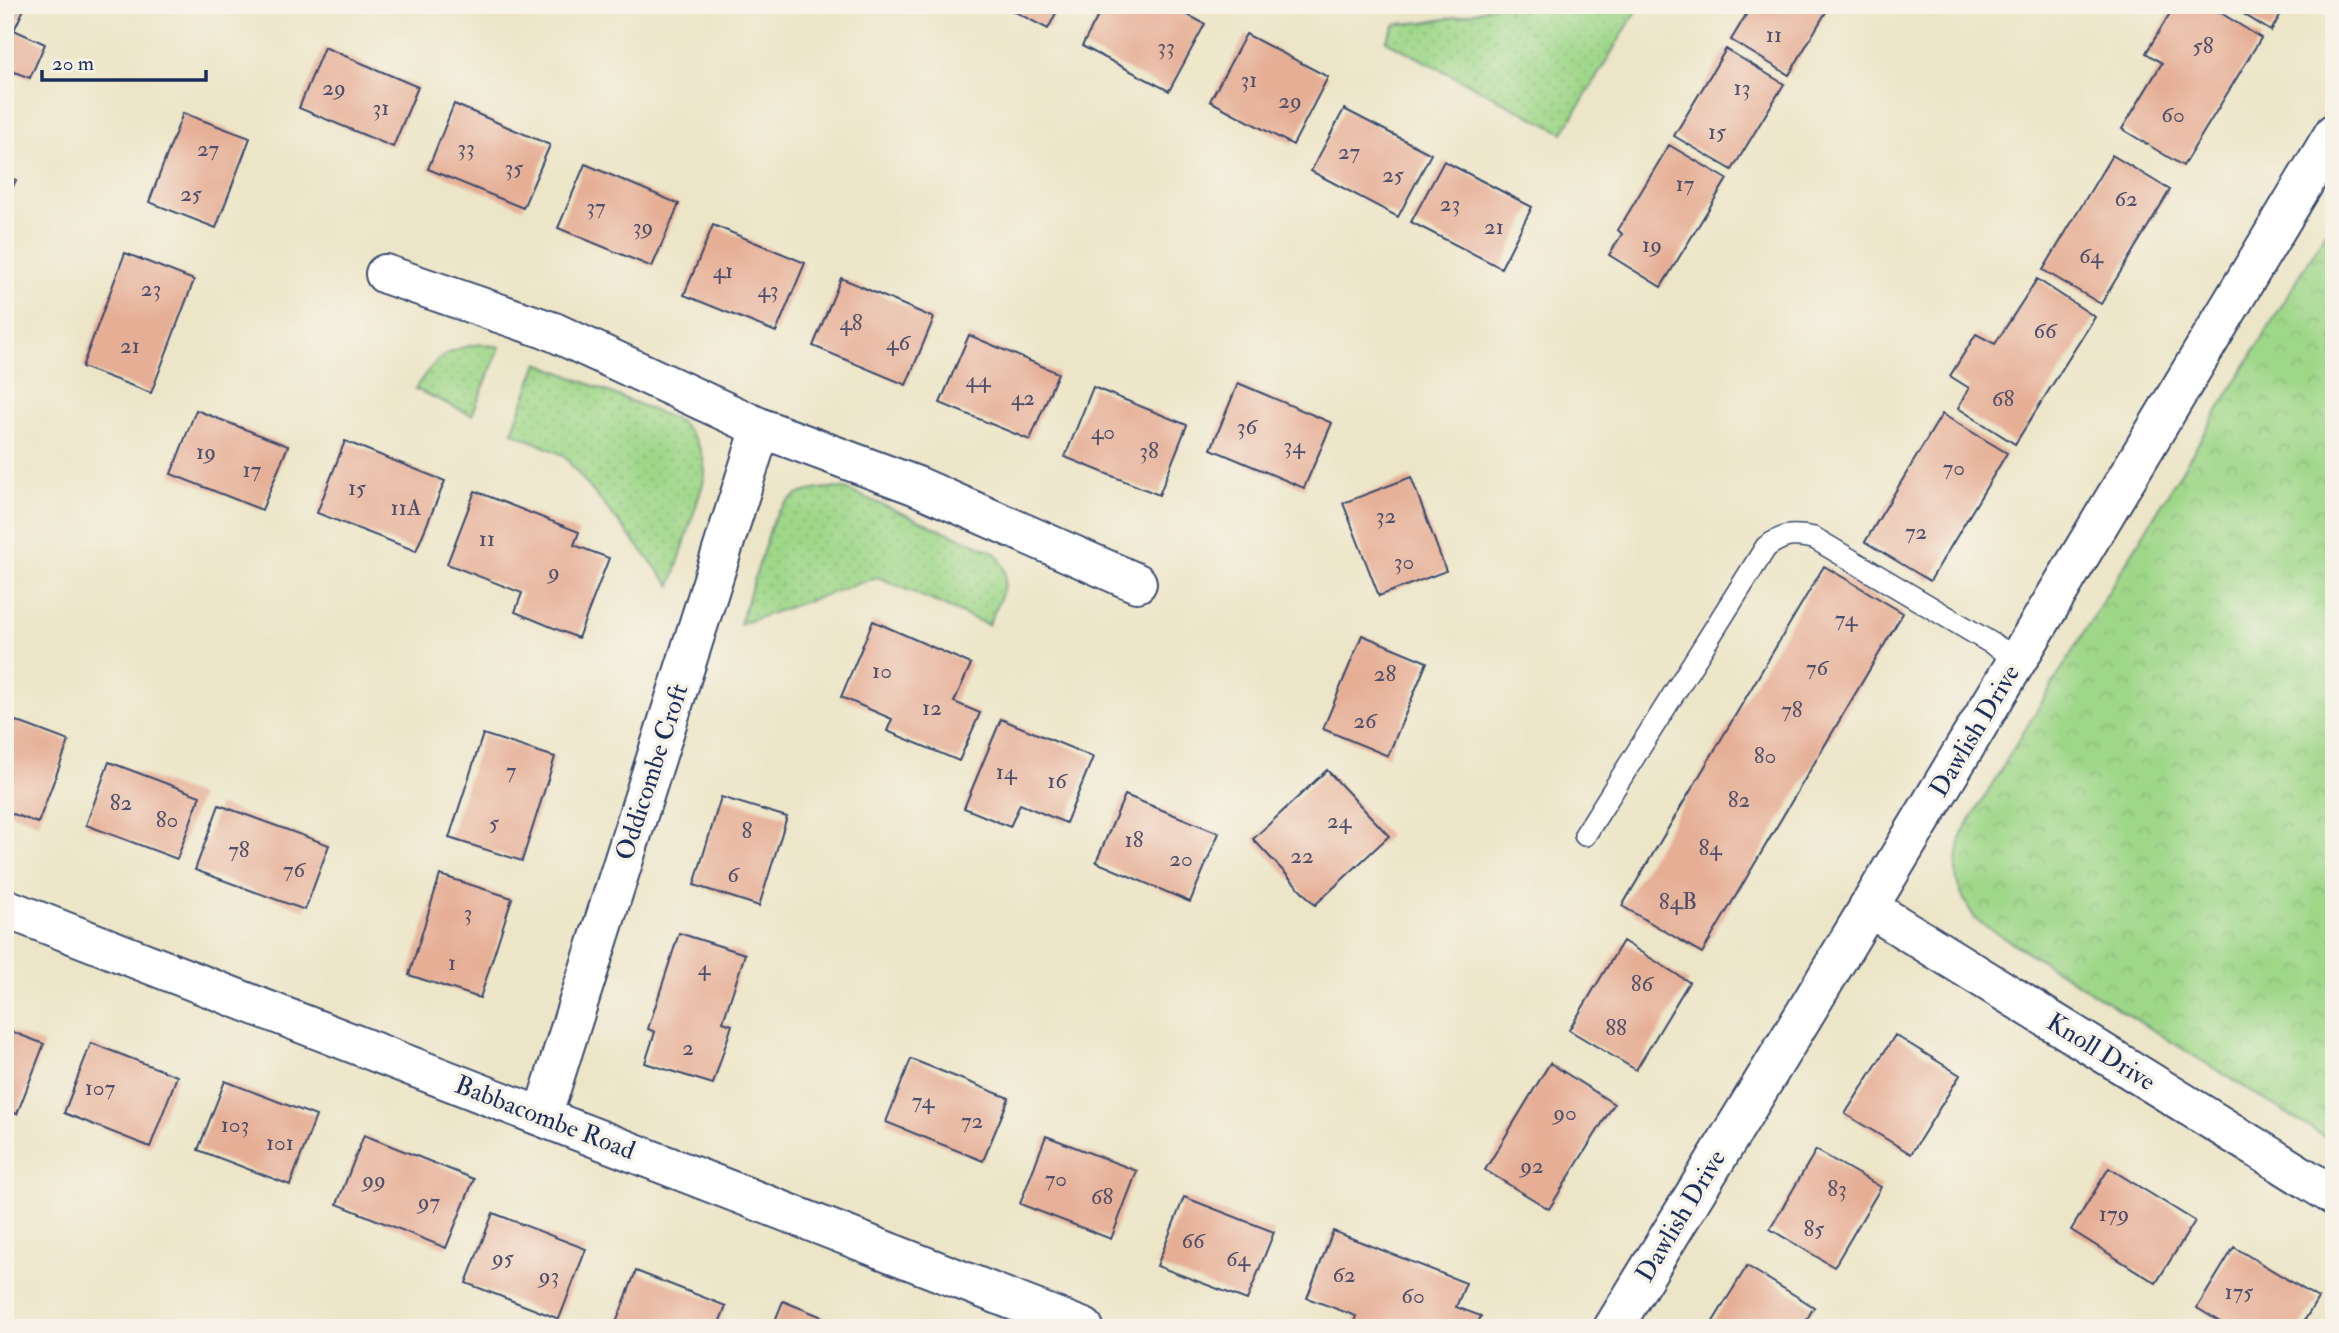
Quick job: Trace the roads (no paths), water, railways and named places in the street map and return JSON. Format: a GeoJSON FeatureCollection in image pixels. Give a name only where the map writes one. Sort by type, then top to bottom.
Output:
{"type":"FeatureCollection","features":[{"type":"Feature","properties":{"kind":"street","name":"Dawlish Drive"},"geometry":{"type":"LineString","coordinates":[[1613,1328],[2334,133]]}},
{"type":"Feature","properties":{"kind":"street"},"geometry":{"type":"LineString","coordinates":[[385,274],[554,332],[761,428],[917,486],[1137,583]]}},
{"type":"Feature","properties":{"kind":"street","name":"Oddicombe Croft"},"geometry":{"type":"LineString","coordinates":[[542,1117],[761,428]]}},
{"type":"Feature","properties":{"kind":"street","name":"Knoll Drive"},"geometry":{"type":"LineString","coordinates":[[1868,907],[2334,1196]]}},
{"type":"Feature","properties":{"kind":"street","name":"Babbacombe Road"},"geometry":{"type":"LineString","coordinates":[[5,908],[1084,1328]]}},
{"type":"Feature","properties":{"kind":"lane"},"geometry":{"type":"LineString","coordinates":[[1585,835],[1766,547],[1780,537],[1795,534],[1814,538],[2018,659]]}}]}
